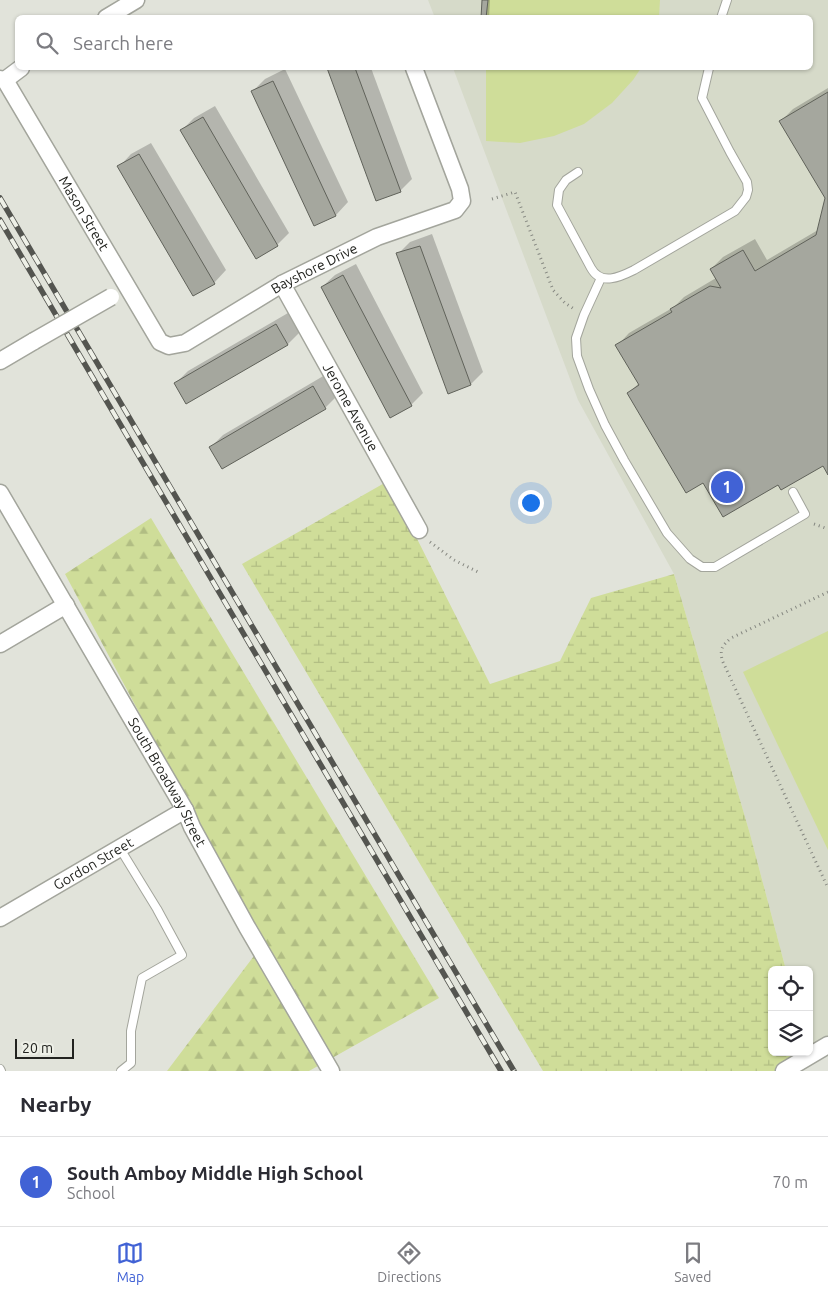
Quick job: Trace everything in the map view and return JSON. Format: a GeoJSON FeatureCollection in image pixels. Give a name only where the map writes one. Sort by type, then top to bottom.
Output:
{"type":"FeatureCollection","features":[{"type":"Feature","properties":{"kind":"street"},"geometry":{"type":"LineString","coordinates":[[111,15],[136,0]]}},
{"type":"Feature","properties":{"kind":"street"},"geometry":{"type":"LineString","coordinates":[[2,80],[18,70]]}},
{"type":"Feature","properties":{"kind":"street","name":"Bayshore Drive"},"geometry":{"type":"LineString","coordinates":[[169,346],[185,343],[282,284],[377,237],[455,210],[462,200],[460,189],[415,70]]}},
{"type":"Feature","properties":{"kind":"street","name":"Mason Street"},"geometry":{"type":"LineString","coordinates":[[2,80],[160,342],[169,346]]}},
{"type":"Feature","properties":{"kind":"street","name":"Jerome Avenue"},"geometry":{"type":"LineString","coordinates":[[282,284],[419,530]]}},
{"type":"Feature","properties":{"kind":"street"},"geometry":{"type":"LineString","coordinates":[[0,361],[128,287]]}},
{"type":"Feature","properties":{"kind":"street","name":"South Broadway Street"},"geometry":{"type":"LineString","coordinates":[[0,493],[185,810],[192,827],[331,1071]]}},
{"type":"Feature","properties":{"kind":"street"},"geometry":{"type":"LineString","coordinates":[[0,644],[66,605]]}},
{"type":"Feature","properties":{"kind":"street","name":"Gordon Street"},"geometry":{"type":"LineString","coordinates":[[0,918],[185,810]]}},
{"type":"Feature","properties":{"kind":"street"},"geometry":{"type":"LineString","coordinates":[[784,1071],[828,1045]]}},
{"type":"Feature","properties":{"kind":"lane"},"geometry":{"type":"LineString","coordinates":[[722,15],[727,0]]}},
{"type":"Feature","properties":{"kind":"lane"},"geometry":{"type":"LineString","coordinates":[[578,172],[566,180],[559,190],[557,205],[595,275],[601,278],[612,279],[634,270],[735,211],[746,197],[748,190],[747,182],[702,98],[709,70]]}},
{"type":"Feature","properties":{"kind":"lane"},"geometry":{"type":"LineString","coordinates":[[601,278],[576,338],[577,356],[605,425],[624,460],[667,533],[690,559],[702,567],[715,567],[805,514],[793,492]]}},
{"type":"Feature","properties":{"kind":"lane"},"geometry":{"type":"LineString","coordinates":[[119,847],[157,909],[182,955],[142,978],[131,1031],[131,1063],[121,1071]]}},
{"type":"Feature","properties":{"kind":"path"},"geometry":{"type":"LineString","coordinates":[[492,199],[515,192],[552,290],[575,310]]}},
{"type":"Feature","properties":{"kind":"path"},"geometry":{"type":"LineString","coordinates":[[419,530],[431,543],[454,560],[480,573]]}},
{"type":"Feature","properties":{"kind":"path"},"geometry":{"type":"LineString","coordinates":[[828,592],[731,638],[723,645],[720,653],[828,888]]}},
{"type":"Feature","properties":{"kind":"shaded area"},"geometry":{"type":"Polygon","coordinates":[[[428,0],[828,0],[828,1045],[813,1051],[813,966],[785,966],[750,834],[674,574],[578,400],[454,70],[813,70],[813,15],[434,15],[428,0]]]}},
{"type":"Feature","properties":{"kind":"green space"},"geometry":{"type":"Polygon","coordinates":[[[488,0],[660,0],[659,15],[486,15],[488,0]]]}},
{"type":"Feature","properties":{"kind":"green space"},"geometry":{"type":"Polygon","coordinates":[[[486,70],[640,70],[612,103],[584,124],[554,136],[520,143],[486,141],[486,70]]]}},
{"type":"Feature","properties":{"kind":"green space"},"geometry":{"type":"Polygon","coordinates":[[[388,481],[490,684],[560,661],[591,598],[674,574],[750,834],[785,966],[768,966],[768,1056],[803,1056],[784,1071],[543,1071],[242,564],[388,481]]]}},
{"type":"Feature","properties":{"kind":"green space"},"geometry":{"type":"Polygon","coordinates":[[[151,518],[439,998],[309,1071],[167,1071],[263,944],[65,574],[151,518]]]}},
{"type":"Feature","properties":{"kind":"green space"},"geometry":{"type":"Polygon","coordinates":[[[828,631],[828,850],[743,672],[828,631]]]}},
{"type":"Feature","properties":{"kind":"building"},"geometry":{"type":"Polygon","coordinates":[[[482,0],[488,0],[486,15],[481,15],[482,0]]]}},
{"type":"Feature","properties":{"kind":"building"},"geometry":{"type":"Polygon","coordinates":[[[328,70],[356,70],[401,192],[376,201],[328,70]]]}},
{"type":"Feature","properties":{"kind":"building"},"geometry":{"type":"Polygon","coordinates":[[[273,81],[336,216],[314,226],[251,91],[273,81]]]}},
{"type":"Feature","properties":{"kind":"building"},"geometry":{"type":"Polygon","coordinates":[[[828,92],[828,475],[823,466],[781,490],[778,485],[723,517],[703,483],[686,493],[627,393],[639,385],[615,345],[672,312],[670,309],[710,286],[721,288],[710,269],[743,250],[755,271],[816,235],[825,198],[779,121],[828,92]]]}},
{"type":"Feature","properties":{"kind":"building"},"geometry":{"type":"Polygon","coordinates":[[[203,117],[278,246],[256,259],[180,130],[203,117]]]}},
{"type":"Feature","properties":{"kind":"building"},"geometry":{"type":"Polygon","coordinates":[[[139,154],[215,284],[193,296],[117,166],[139,154]]]}},
{"type":"Feature","properties":{"kind":"building"},"geometry":{"type":"Polygon","coordinates":[[[420,246],[471,385],[448,394],[396,253],[420,246]]]}},
{"type":"Feature","properties":{"kind":"building"},"geometry":{"type":"Polygon","coordinates":[[[343,275],[412,406],[390,418],[321,287],[343,275]]]}},
{"type":"Feature","properties":{"kind":"building"},"geometry":{"type":"Polygon","coordinates":[[[276,324],[288,345],[186,404],[174,383],[276,324]]]}},
{"type":"Feature","properties":{"kind":"building"},"geometry":{"type":"Polygon","coordinates":[[[313,386],[326,409],[222,469],[209,447],[313,386]]]}},
{"type":"Feature","properties":{"kind":"railway"},"geometry":{"type":"LineString","coordinates":[[0,198],[514,1071]]}},
{"type":"Feature","properties":{"kind":"railway"},"geometry":{"type":"LineString","coordinates":[[0,220],[501,1071]]}},
{"type":"Feature","properties":{"kind":"place","name":"South Amboy Middle High School"},"geometry":{"type":"Point","coordinates":[727,487]}}]}
